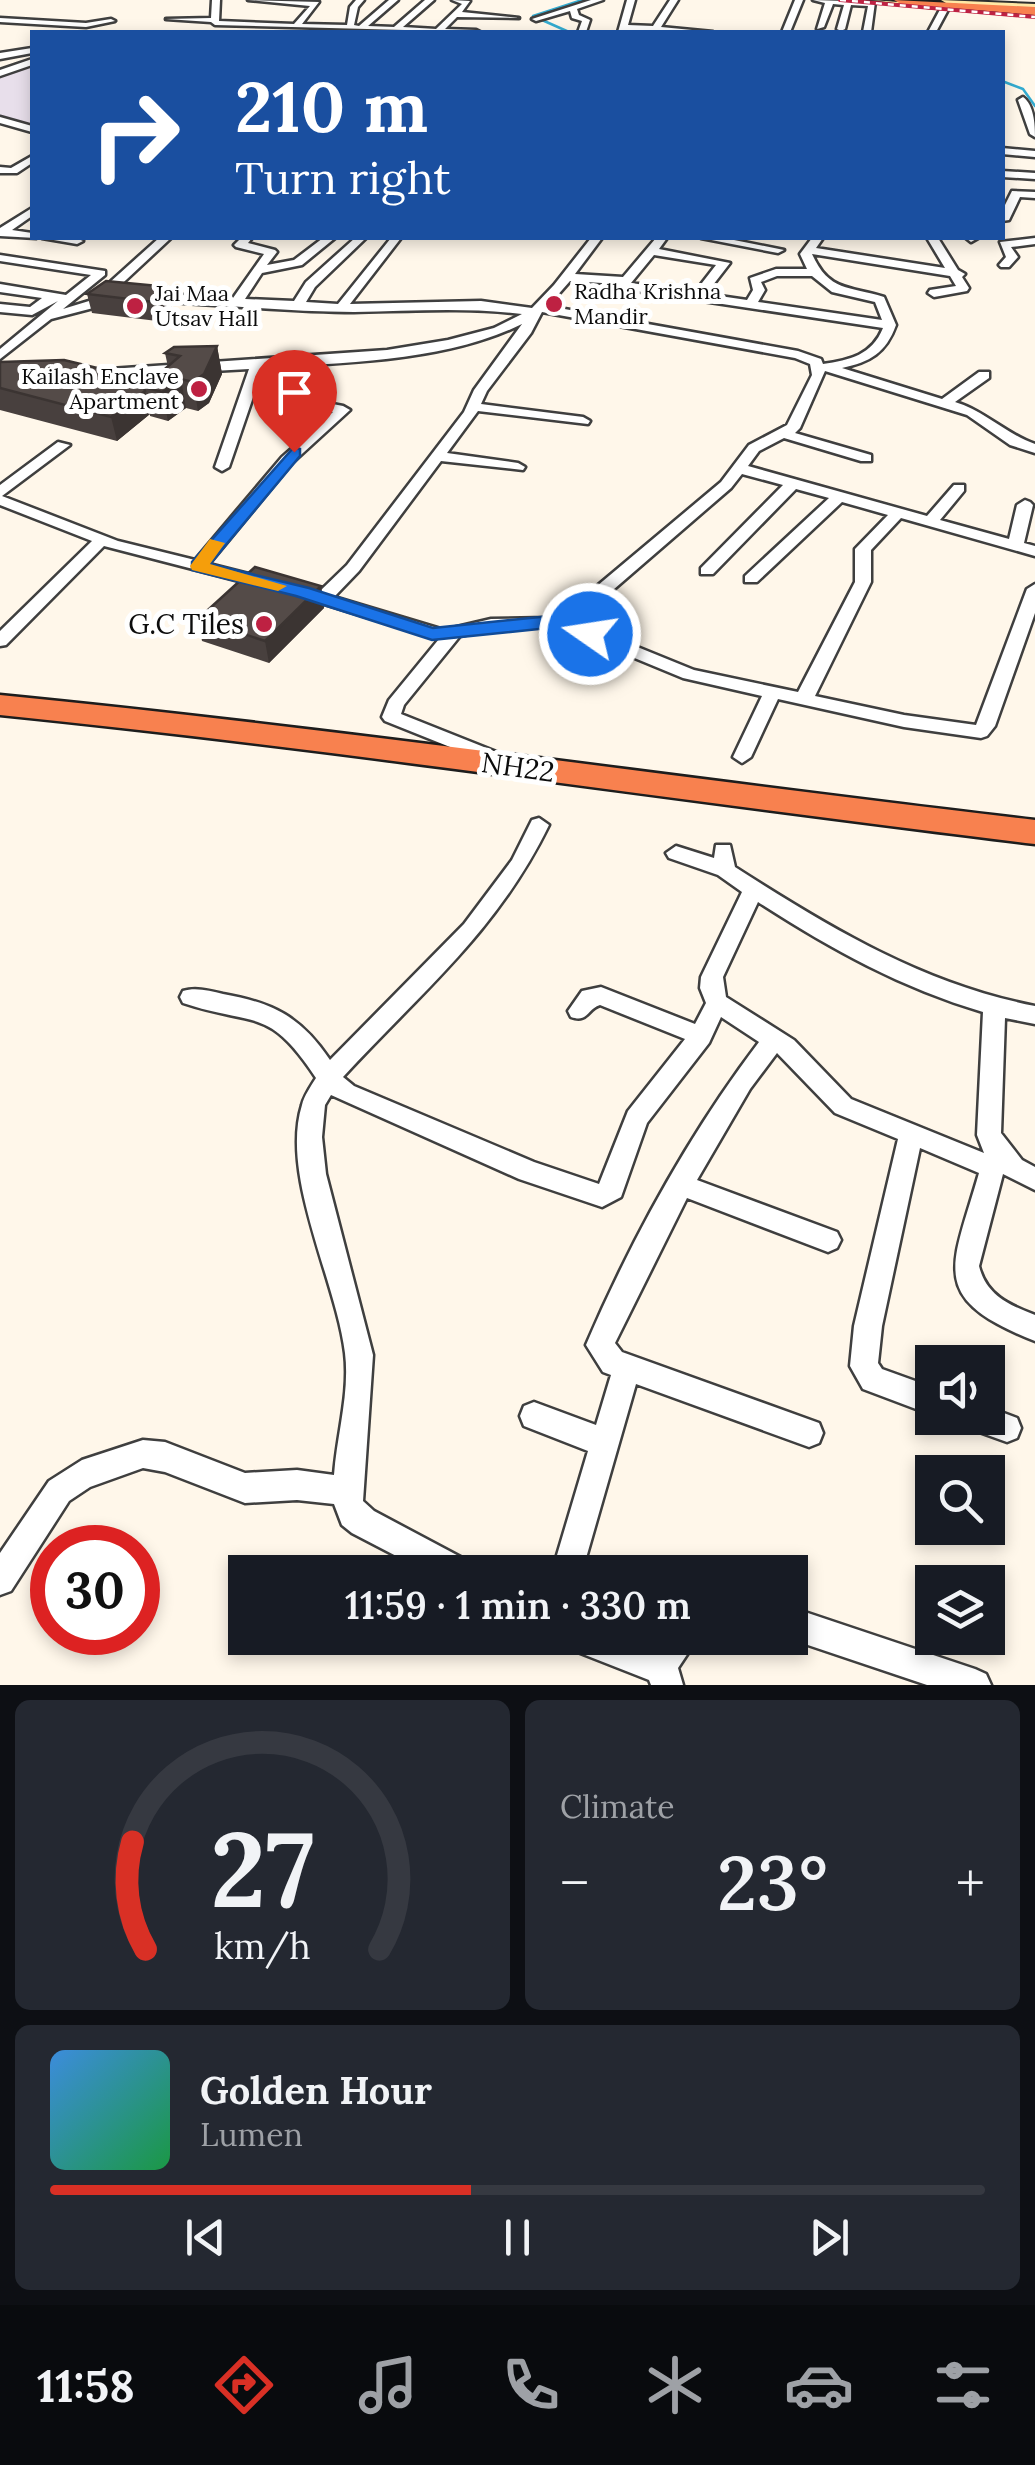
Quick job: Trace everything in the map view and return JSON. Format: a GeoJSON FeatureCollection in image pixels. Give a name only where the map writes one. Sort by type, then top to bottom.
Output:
{"type":"FeatureCollection","features":[{"type":"Feature","properties":{"kind":"highway"},"geometry":{"type":"LineString","coordinates":[[901,0],[1035,10]]}},
{"type":"Feature","properties":{"kind":"highway"},"geometry":{"type":"LineString","coordinates":[[928,0],[1035,10]]}},
{"type":"Feature","properties":{"kind":"highway","name":"NH22"},"geometry":{"type":"LineString","coordinates":[[0,705],[240,729],[1035,832]]}},
{"type":"Feature","properties":{"kind":"street"},"geometry":{"type":"LineString","coordinates":[[204,30],[214,21],[216,0]]}},
{"type":"Feature","properties":{"kind":"street"},"geometry":{"type":"LineString","coordinates":[[252,0],[316,4],[296,26]]}},
{"type":"Feature","properties":{"kind":"street"},"geometry":{"type":"LineString","coordinates":[[355,28],[354,7],[360,0]]}},
{"type":"Feature","properties":{"kind":"street"},"geometry":{"type":"LineString","coordinates":[[355,28],[394,0]]}},
{"type":"Feature","properties":{"kind":"street"},"geometry":{"type":"LineString","coordinates":[[396,29],[430,0]]}},
{"type":"Feature","properties":{"kind":"street"},"geometry":{"type":"LineString","coordinates":[[456,0],[469,0]]}},
{"type":"Feature","properties":{"kind":"street"},"geometry":{"type":"LineString","coordinates":[[439,30],[469,0]]}},
{"type":"Feature","properties":{"kind":"street"},"geometry":{"type":"LineString","coordinates":[[536,19],[599,0]]}},
{"type":"Feature","properties":{"kind":"street"},"geometry":{"type":"LineString","coordinates":[[631,0],[624,30],[682,30]]}},
{"type":"Feature","properties":{"kind":"street"},"geometry":{"type":"LineString","coordinates":[[656,28],[674,0]]}},
{"type":"Feature","properties":{"kind":"street"},"geometry":{"type":"LineString","coordinates":[[787,30],[799,0]]}},
{"type":"Feature","properties":{"kind":"street"},"geometry":{"type":"LineString","coordinates":[[817,0],[872,4],[867,30]]}},
{"type":"Feature","properties":{"kind":"street"},"geometry":{"type":"LineString","coordinates":[[876,0],[1035,10]]}},
{"type":"Feature","properties":{"kind":"street"},"geometry":{"type":"LineString","coordinates":[[820,27],[830,1]]}},
{"type":"Feature","properties":{"kind":"street"},"geometry":{"type":"LineString","coordinates":[[946,3],[970,1],[1035,10]]}},
{"type":"Feature","properties":{"kind":"street"},"geometry":{"type":"LineString","coordinates":[[933,30],[946,3]]}},
{"type":"Feature","properties":{"kind":"street"},"geometry":{"type":"LineString","coordinates":[[185,4],[166,22],[408,30]]}},
{"type":"Feature","properties":{"kind":"street"},"geometry":{"type":"LineString","coordinates":[[841,29],[847,4]]}},
{"type":"Feature","properties":{"kind":"street"},"geometry":{"type":"LineString","coordinates":[[572,7],[577,10],[575,16],[586,20],[583,30]]}},
{"type":"Feature","properties":{"kind":"street"},"geometry":{"type":"LineString","coordinates":[[485,16],[478,11],[481,8],[525,12]]}},
{"type":"Feature","properties":{"kind":"street"},"geometry":{"type":"LineString","coordinates":[[454,14],[516,18]]}},
{"type":"Feature","properties":{"kind":"street"},"geometry":{"type":"LineString","coordinates":[[0,20],[86,24],[111,16],[115,30]]}},
{"type":"Feature","properties":{"kind":"street"},"geometry":{"type":"LineString","coordinates":[[0,56],[30,51]]}},
{"type":"Feature","properties":{"kind":"street"},"geometry":{"type":"LineString","coordinates":[[0,73],[30,63]]}},
{"type":"Feature","properties":{"kind":"street"},"geometry":{"type":"LineString","coordinates":[[1023,100],[1035,134]]}},
{"type":"Feature","properties":{"kind":"street"},"geometry":{"type":"LineString","coordinates":[[0,120],[30,128]]}},
{"type":"Feature","properties":{"kind":"street"},"geometry":{"type":"LineString","coordinates":[[1005,151],[1035,154]]}},
{"type":"Feature","properties":{"kind":"street"},"geometry":{"type":"LineString","coordinates":[[0,170],[30,162]]}},
{"type":"Feature","properties":{"kind":"street"},"geometry":{"type":"LineString","coordinates":[[1005,174],[1035,176]]}},
{"type":"Feature","properties":{"kind":"street"},"geometry":{"type":"LineString","coordinates":[[1005,216],[1015,194],[1035,195]]}},
{"type":"Feature","properties":{"kind":"street"},"geometry":{"type":"LineString","coordinates":[[1,233],[30,212]]}},
{"type":"Feature","properties":{"kind":"street"},"geometry":{"type":"LineString","coordinates":[[1005,218],[1022,222]]}},
{"type":"Feature","properties":{"kind":"street"},"geometry":{"type":"LineString","coordinates":[[1,233],[30,236]]}},
{"type":"Feature","properties":{"kind":"street"},"geometry":{"type":"LineString","coordinates":[[67,240],[77,241]]}},
{"type":"Feature","properties":{"kind":"street"},"geometry":{"type":"LineString","coordinates":[[46,318],[82,310],[163,240]]}},
{"type":"Feature","properties":{"kind":"street"},"geometry":{"type":"LineString","coordinates":[[235,304],[262,270],[270,250],[240,245],[245,240]]}},
{"type":"Feature","properties":{"kind":"street"},"geometry":{"type":"LineString","coordinates":[[262,270],[298,263],[327,240]]}},
{"type":"Feature","properties":{"kind":"street"},"geometry":{"type":"LineString","coordinates":[[297,306],[310,285],[360,240]]}},
{"type":"Feature","properties":{"kind":"street"},"geometry":{"type":"LineString","coordinates":[[341,308],[394,240]]}},
{"type":"Feature","properties":{"kind":"street"},"geometry":{"type":"LineString","coordinates":[[323,598],[353,568],[474,406],[525,333],[532,311],[582,240]]}},
{"type":"Feature","properties":{"kind":"street"},"geometry":{"type":"LineString","coordinates":[[212,362],[258,362],[395,350],[470,338],[532,311],[568,276],[595,240]]}},
{"type":"Feature","properties":{"kind":"street"},"geometry":{"type":"LineString","coordinates":[[606,308],[660,240]]}},
{"type":"Feature","properties":{"kind":"street"},"geometry":{"type":"LineString","coordinates":[[722,240],[784,243],[807,251],[958,274]]}},
{"type":"Feature","properties":{"kind":"street"},"geometry":{"type":"LineString","coordinates":[[807,251],[815,240]]}},
{"type":"Feature","properties":{"kind":"street"},"geometry":{"type":"LineString","coordinates":[[934,240],[958,274],[963,290],[934,293]]}},
{"type":"Feature","properties":{"kind":"street"},"geometry":{"type":"LineString","coordinates":[[1005,265],[1012,257],[1004,244],[1035,241]]}},
{"type":"Feature","properties":{"kind":"street"},"geometry":{"type":"LineString","coordinates":[[698,296],[734,258],[737,242]]}},
{"type":"Feature","properties":{"kind":"street"},"geometry":{"type":"LineString","coordinates":[[652,251],[725,264]]}},
{"type":"Feature","properties":{"kind":"street"},"geometry":{"type":"LineString","coordinates":[[807,251],[814,273],[836,292],[880,300],[890,325],[885,340],[868,358],[822,368]]}},
{"type":"Feature","properties":{"kind":"street"},"geometry":{"type":"LineString","coordinates":[[0,258],[101,272],[0,355]]}},
{"type":"Feature","properties":{"kind":"street"},"geometry":{"type":"LineString","coordinates":[[752,304],[759,290],[754,280],[776,272],[814,273]]}},
{"type":"Feature","properties":{"kind":"street"},"geometry":{"type":"LineString","coordinates":[[568,276],[890,325]]}},
{"type":"Feature","properties":{"kind":"street"},"geometry":{"type":"LineString","coordinates":[[0,288],[68,299]]}},
{"type":"Feature","properties":{"kind":"street"},"geometry":{"type":"LineString","coordinates":[[105,292],[235,304],[341,308],[606,308],[798,355],[822,368],[945,403],[983,417],[1019,444],[1035,449]]}},
{"type":"Feature","properties":{"kind":"street"},"geometry":{"type":"LineString","coordinates":[[0,308],[32,311],[54,296]]}},
{"type":"Feature","properties":{"kind":"street"},"geometry":{"type":"LineString","coordinates":[[73,372],[395,350]]}},
{"type":"Feature","properties":{"kind":"street"},"geometry":{"type":"LineString","coordinates":[[222,467],[258,362]]}},
{"type":"Feature","properties":{"kind":"street"},"geometry":{"type":"LineString","coordinates":[[560,621],[606,588],[741,468],[759,444],[793,428],[822,368]]}},
{"type":"Feature","properties":{"kind":"street"},"geometry":{"type":"LineString","coordinates":[[945,403],[984,375]]}},
{"type":"Feature","properties":{"kind":"street"},"geometry":{"type":"LineString","coordinates":[[199,566],[287,460],[343,410],[248,392]]}},
{"type":"Feature","properties":{"kind":"street"},"geometry":{"type":"LineString","coordinates":[[474,406],[582,421]]}},
{"type":"Feature","properties":{"kind":"street"},"geometry":{"type":"LineString","coordinates":[[1019,444],[1035,429]]}},
{"type":"Feature","properties":{"kind":"street"},"geometry":{"type":"LineString","coordinates":[[784,434],[866,458]]}},
{"type":"Feature","properties":{"kind":"street"},"geometry":{"type":"LineString","coordinates":[[0,492],[63,445]]}},
{"type":"Feature","properties":{"kind":"street"},"geometry":{"type":"LineString","coordinates":[[435,456],[518,468]]}},
{"type":"Feature","properties":{"kind":"street"},"geometry":{"type":"LineString","coordinates":[[741,468],[1035,552]]}},
{"type":"Feature","properties":{"kind":"street"},"geometry":{"type":"LineString","coordinates":[[707,571],[794,483]]}},
{"type":"Feature","properties":{"kind":"street"},"geometry":{"type":"LineString","coordinates":[[930,522],[960,488]]}},
{"type":"Feature","properties":{"kind":"street"},"geometry":{"type":"LineString","coordinates":[[751,578],[840,496]]}},
{"type":"Feature","properties":{"kind":"street"},"geometry":{"type":"LineString","coordinates":[[0,500],[102,540],[323,598],[432,634],[452,635],[491,624],[560,621],[672,669],[904,721],[982,732],[989,722],[1035,589]]}},
{"type":"Feature","properties":{"kind":"street"},"geometry":{"type":"LineString","coordinates":[[1015,546],[1025,505]]}},
{"type":"Feature","properties":{"kind":"street"},"geometry":{"type":"LineString","coordinates":[[804,699],[864,582],[863,549],[898,513]]}},
{"type":"Feature","properties":{"kind":"street"},"geometry":{"type":"LineString","coordinates":[[0,641],[102,540]]}},
{"type":"Feature","properties":{"kind":"street"},"geometry":{"type":"LineString","coordinates":[[452,635],[395,704],[391,716],[403,725],[521,768]]}},
{"type":"Feature","properties":{"kind":"street"},"geometry":{"type":"LineString","coordinates":[[742,757],[772,693]]}},
{"type":"Feature","properties":{"kind":"street"},"geometry":{"type":"LineString","coordinates":[[425,1555],[353,1514],[348,1492],[358,1347],[312,1160],[312,1116],[327,1079],[468,934],[504,887],[538,825]]}},
{"type":"Feature","properties":{"kind":"street"},"geometry":{"type":"LineString","coordinates":[[676,853],[724,860],[754,889],[930,990],[994,1009],[1035,1016]]}},
{"type":"Feature","properties":{"kind":"street"},"geometry":{"type":"LineString","coordinates":[[754,889],[712,977],[710,988],[717,1002],[775,1038],[843,1106],[910,1134],[994,1158],[1035,1179]]}},
{"type":"Feature","properties":{"kind":"street"},"geometry":{"type":"LineString","coordinates":[[578,1011],[590,997],[601,996],[701,1036]]}},
{"type":"Feature","properties":{"kind":"street"},"geometry":{"type":"LineString","coordinates":[[191,998],[275,1016],[302,1039],[327,1079],[358,1099],[528,1171],[602,1196],[612,1189],[637,1118],[701,1036],[717,1002]]}},
{"type":"Feature","properties":{"kind":"street"},"geometry":{"type":"LineString","coordinates":[[994,1009],[987,1118],[994,1158],[966,1266],[968,1280],[991,1310],[1035,1328]]}},
{"type":"Feature","properties":{"kind":"street"},"geometry":{"type":"LineString","coordinates":[[775,1038],[742,1082],[681,1185],[600,1344],[606,1357],[627,1368],[809,1434]]}},
{"type":"Feature","properties":{"kind":"street"},"geometry":{"type":"LineString","coordinates":[[910,1134],[868,1326],[864,1366],[874,1380],[915,1394]]}},
{"type":"Feature","properties":{"kind":"street"},"geometry":{"type":"LineString","coordinates":[[681,1185],[828,1240]]}},
{"type":"Feature","properties":{"kind":"street"},"geometry":{"type":"LineString","coordinates":[[572,1555],[627,1368]]}},
{"type":"Feature","properties":{"kind":"street"},"geometry":{"type":"LineString","coordinates":[[534,1416],[604,1443]]}},
{"type":"Feature","properties":{"kind":"street"},"geometry":{"type":"LineString","coordinates":[[0,1580],[59,1491],[82,1475],[143,1454],[166,1457],[245,1488],[297,1485],[348,1492]]}},
{"type":"Feature","properties":{"kind":"street"},"geometry":{"type":"LineString","coordinates":[[808,1628],[976,1685]]}},
{"type":"Feature","properties":{"kind":"street"},"geometry":{"type":"LineString","coordinates":[[620,1655],[638,1663],[670,1661]]}},
{"type":"Feature","properties":{"kind":"shaded area"},"geometry":{"type":"Polygon","coordinates":[[[30,65],[30,126],[0,118],[0,74],[30,65]]]}},
{"type":"Feature","properties":{"kind":"building"},"geometry":{"type":"Polygon","coordinates":[[[106,281],[169,287],[154,302],[87,294],[106,281]]]}},
{"type":"Feature","properties":{"kind":"building"},"geometry":{"type":"Polygon","coordinates":[[[217,346],[204,374],[193,382],[181,379],[162,392],[144,387],[180,356],[165,353],[174,347],[217,346]]]}},
{"type":"Feature","properties":{"kind":"building"},"geometry":{"type":"Polygon","coordinates":[[[64,360],[151,381],[145,391],[111,417],[0,388],[0,362],[64,360]]]}},
{"type":"Feature","properties":{"kind":"building"},"geometry":{"type":"Polygon","coordinates":[[[255,567],[321,586],[265,641],[198,619],[255,567]]]}},
{"type":"Feature","properties":{"kind":"waterway"},"geometry":{"type":"LineString","coordinates":[[564,30],[533,16],[582,0]]}},
{"type":"Feature","properties":{"kind":"waterway"},"geometry":{"type":"LineString","coordinates":[[1005,82],[1023,89],[1035,106]]}},
{"type":"Feature","properties":{"kind":"railway"},"geometry":{"type":"LineString","coordinates":[[840,0],[1035,17]]}},
{"type":"Feature","properties":{"kind":"slow traffic"},"geometry":{"type":"LineString","coordinates":[[216,543],[199,566],[278,586]]}},
{"type":"Feature","properties":{"kind":"place","name":"Radha Krishna Mandir"},"geometry":{"type":"Point","coordinates":[554,304]}},
{"type":"Feature","properties":{"kind":"place","name":"Jai Maa Utsav Hall"},"geometry":{"type":"Point","coordinates":[135,306]}},
{"type":"Feature","properties":{"kind":"place","name":"Kailash Enclave Apartment"},"geometry":{"type":"Point","coordinates":[199,389]}},
{"type":"Feature","properties":{"kind":"place","name":"G.C Tiles"},"geometry":{"type":"Point","coordinates":[264,624]}},
{"type":"Feature","properties":{"kind":"route"},"geometry":{"type":"LineString","coordinates":[[294,452],[199,566],[303,592],[432,634],[452,635],[491,624],[560,621],[590,634]]}}]}
